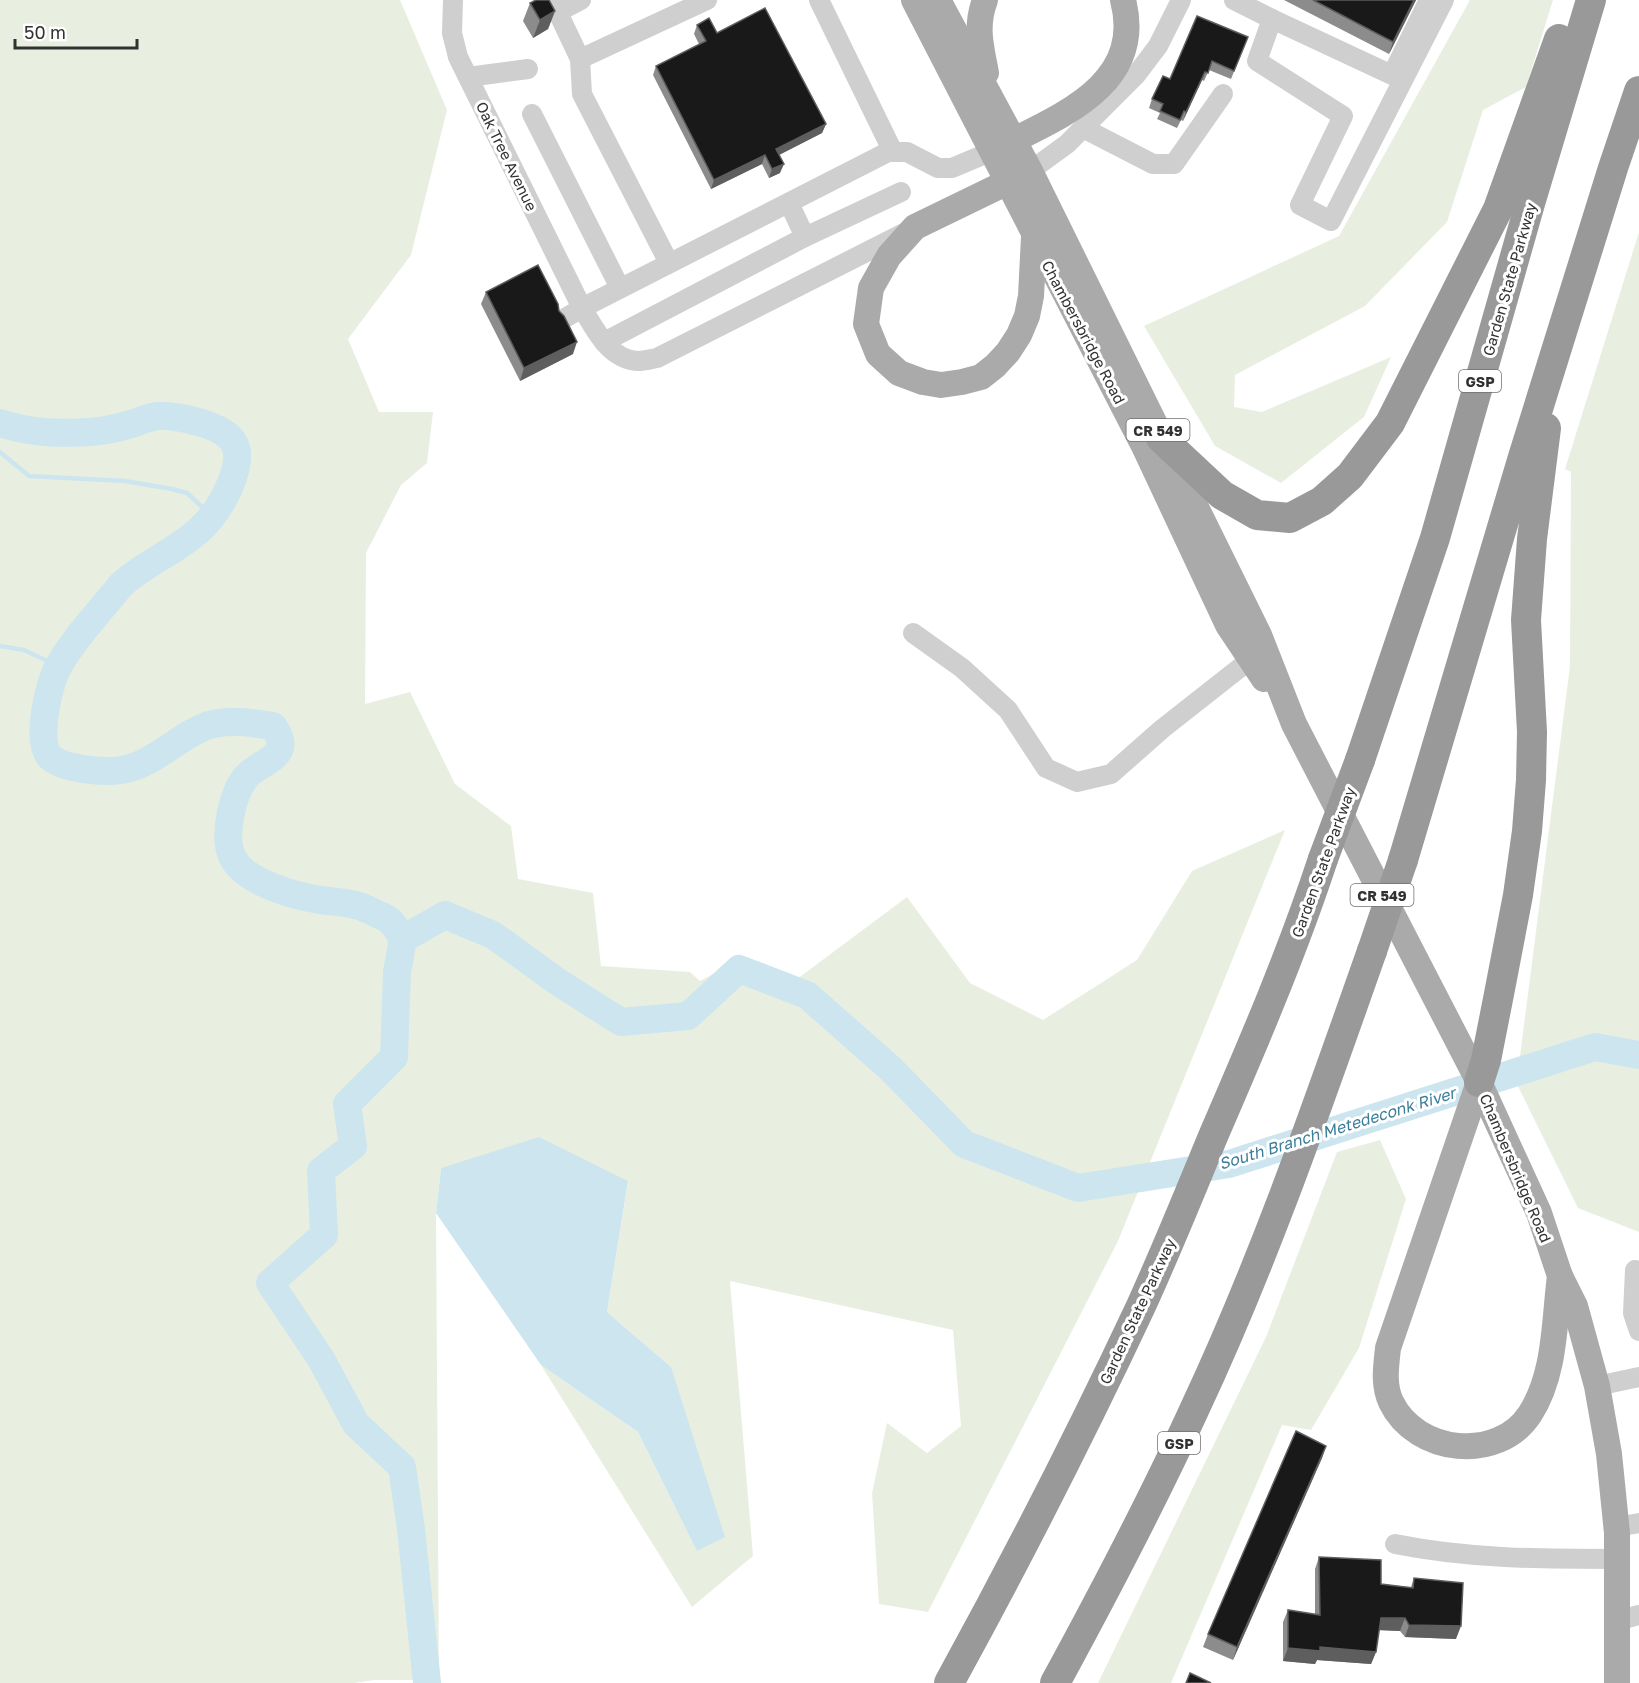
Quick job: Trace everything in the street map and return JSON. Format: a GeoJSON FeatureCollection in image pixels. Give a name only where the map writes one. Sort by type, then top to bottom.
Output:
{"type":"FeatureCollection","features":[{"type":"Feature","properties":{"kind":"highway"},"geometry":{"type":"LineString","coordinates":[[1161,438],[1222,495],[1257,515],[1290,518],[1322,501],[1350,476],[1390,423],[1498,209],[1574,0]]}},
{"type":"Feature","properties":{"kind":"highway","name":"Garden State Parkway"},"geometry":{"type":"LineString","coordinates":[[949,1683],[1056,1480],[1140,1306],[1174,1231],[1303,921],[1435,538],[1528,207],[1591,0]]}},
{"type":"Feature","properties":{"kind":"highway","name":"GSP"},"geometry":{"type":"LineString","coordinates":[[1055,1683],[1131,1541],[1196,1407],[1284,1194],[1319,1101],[1403,860],[1554,358],[1639,91]]}},
{"type":"Feature","properties":{"kind":"highway"},"geometry":{"type":"LineString","coordinates":[[1478,1069],[1518,895],[1527,831],[1532,732],[1526,620],[1532,539],[1554,358]]}},
{"type":"Feature","properties":{"kind":"main road","name":"Chambersbridge Road"},"geometry":{"type":"LineString","coordinates":[[914,0],[990,152],[1008,182],[1034,237],[1144,446],[1228,625],[1294,724],[1478,1069],[1497,1121],[1539,1213],[1560,1276],[1575,1306],[1597,1386],[1609,1454],[1628,1525],[1617,1559],[1628,1618],[1617,1683]]}},
{"type":"Feature","properties":{"kind":"main road","name":"Chambersbridge Road"},"geometry":{"type":"LineString","coordinates":[[938,0],[1030,171],[1258,635],[1294,724]]}},
{"type":"Feature","properties":{"kind":"main road"},"geometry":{"type":"LineString","coordinates":[[985,0],[978,35],[992,100]]}},
{"type":"Feature","properties":{"kind":"main road"},"geometry":{"type":"LineString","coordinates":[[990,152],[1013,140],[1080,117],[1117,64],[1125,45],[1127,18],[1123,0]]}},
{"type":"Feature","properties":{"kind":"main road"},"geometry":{"type":"LineString","coordinates":[[1030,171],[915,227],[889,256],[871,288],[866,324],[878,354],[899,373],[923,382],[941,385],[981,377],[1008,352],[1027,316],[1031,296],[1034,237]]}},
{"type":"Feature","properties":{"kind":"main road"},"geometry":{"type":"LineString","coordinates":[[1478,1069],[1464,1130],[1388,1348],[1385,1383],[1392,1404],[1408,1425],[1430,1439],[1448,1446],[1467,1447],[1490,1443],[1510,1435],[1529,1416],[1541,1393],[1553,1341],[1560,1276]]}},
{"type":"Feature","properties":{"kind":"lane","name":"Oak Tree Avenue"},"geometry":{"type":"LineString","coordinates":[[453,0],[452,33],[458,57],[574,313],[604,342]]}},
{"type":"Feature","properties":{"kind":"lane"},"geometry":{"type":"LineString","coordinates":[[581,0],[555,6],[580,59],[582,94],[669,263]]}},
{"type":"Feature","properties":{"kind":"lane"},"geometry":{"type":"LineString","coordinates":[[580,59],[707,0]]}},
{"type":"Feature","properties":{"kind":"lane"},"geometry":{"type":"LineString","coordinates":[[819,0],[893,152]]}},
{"type":"Feature","properties":{"kind":"lane"},"geometry":{"type":"LineString","coordinates":[[1030,171],[1067,144],[1080,117],[1136,75],[1158,46],[1181,0]]}},
{"type":"Feature","properties":{"kind":"lane"},"geometry":{"type":"LineString","coordinates":[[1234,0],[1392,75],[1429,0]]}},
{"type":"Feature","properties":{"kind":"lane"},"geometry":{"type":"LineString","coordinates":[[1272,19],[1257,61],[1344,116],[1300,205],[1331,221],[1444,0]]}},
{"type":"Feature","properties":{"kind":"lane"},"geometry":{"type":"LineString","coordinates":[[468,77],[528,69]]}},
{"type":"Feature","properties":{"kind":"lane"},"geometry":{"type":"LineString","coordinates":[[1080,117],[1152,164],[1174,164],[1223,94]]}},
{"type":"Feature","properties":{"kind":"lane"},"geometry":{"type":"LineString","coordinates":[[532,114],[620,288]]}},
{"type":"Feature","properties":{"kind":"lane"},"geometry":{"type":"LineString","coordinates":[[574,313],[888,152],[907,152],[938,168],[952,168],[990,152]]}},
{"type":"Feature","properties":{"kind":"lane"},"geometry":{"type":"LineString","coordinates":[[901,192],[805,237],[604,342],[614,353],[637,361],[657,358],[915,227]]}},
{"type":"Feature","properties":{"kind":"lane"},"geometry":{"type":"LineString","coordinates":[[789,203],[805,237]]}},
{"type":"Feature","properties":{"kind":"lane"},"geometry":{"type":"LineString","coordinates":[[914,633],[962,668],[1008,710],[1046,768],[1077,782],[1111,774],[1162,729],[1251,659]]}},
{"type":"Feature","properties":{"kind":"lane"},"geometry":{"type":"LineString","coordinates":[[1639,1271],[1635,1270],[1633,1313],[1639,1331]]}},
{"type":"Feature","properties":{"kind":"lane"},"geometry":{"type":"LineString","coordinates":[[1597,1386],[1639,1377]]}},
{"type":"Feature","properties":{"kind":"lane"},"geometry":{"type":"LineString","coordinates":[[1395,1544],[1433,1552],[1490,1558],[1617,1559]]}},
{"type":"Feature","properties":{"kind":"green space"},"geometry":{"type":"Polygon","coordinates":[[[0,0],[400,0],[447,110],[411,255],[348,339],[379,412],[433,412],[427,463],[401,485],[366,553],[365,704],[410,692],[455,784],[511,826],[518,879],[593,893],[601,966],[690,972],[700,981],[713,974],[793,982],[907,897],[970,983],[1043,1020],[1137,960],[1192,871],[1285,830],[1118,1241],[928,1612],[879,1604],[872,1493],[887,1423],[927,1453],[961,1426],[953,1330],[730,1281],[753,1556],[692,1607],[541,1365],[638,1432],[697,1550],[671,1367],[607,1312],[628,1182],[441,1168],[436,1213],[439,1680],[374,1680],[354,1683],[0,1683],[0,0]]]}},
{"type":"Feature","properties":{"kind":"green space"},"geometry":{"type":"Polygon","coordinates":[[[1470,0],[1553,0],[1526,87],[1483,110],[1447,222],[1365,306],[1235,375],[1234,407],[1262,412],[1391,357],[1364,417],[1281,483],[1215,446],[1144,326],[1339,236],[1470,0]]]}},
{"type":"Feature","properties":{"kind":"green space"},"geometry":{"type":"Polygon","coordinates":[[[1639,232],[1639,1232],[1578,1208],[1509,1068],[1519,1064],[1570,666],[1571,472],[1565,469],[1639,232]]]}},
{"type":"Feature","properties":{"kind":"green space"},"geometry":{"type":"Polygon","coordinates":[[[1380,1140],[1406,1199],[1359,1348],[1311,1430],[1282,1425],[1171,1683],[1098,1683],[1266,1337],[1337,1152],[1380,1140]]]}},
{"type":"Feature","properties":{"kind":"water"},"geometry":{"type":"Polygon","coordinates":[[[539,1137],[628,1181],[607,1312],[671,1367],[725,1537],[697,1551],[638,1432],[541,1365],[436,1213],[441,1168],[539,1137]]]}},
{"type":"Feature","properties":{"kind":"building"},"geometry":{"type":"Polygon","coordinates":[[[536,0],[549,0],[555,11],[540,20],[530,3],[536,0]]]}},
{"type":"Feature","properties":{"kind":"building"},"geometry":{"type":"Polygon","coordinates":[[[1313,0],[1414,0],[1393,42],[1313,0]]]}},
{"type":"Feature","properties":{"kind":"building"},"geometry":{"type":"Polygon","coordinates":[[[765,8],[826,124],[776,149],[784,164],[772,169],[765,155],[714,180],[656,66],[706,41],[697,25],[709,18],[717,33],[765,8]]]}},
{"type":"Feature","properties":{"kind":"building"},"geometry":{"type":"Polygon","coordinates":[[[1197,16],[1248,37],[1234,71],[1212,61],[1208,73],[1205,72],[1180,120],[1160,111],[1163,104],[1152,99],[1163,76],[1170,79],[1197,16]]]}},
{"type":"Feature","properties":{"kind":"building"},"geometry":{"type":"Polygon","coordinates":[[[538,265],[558,304],[559,311],[564,316],[577,342],[524,368],[486,292],[538,265]]]}},
{"type":"Feature","properties":{"kind":"building"},"geometry":{"type":"Polygon","coordinates":[[[1296,1431],[1326,1446],[1237,1647],[1208,1634],[1296,1431]]]}},
{"type":"Feature","properties":{"kind":"building"},"geometry":{"type":"Polygon","coordinates":[[[1319,1557],[1381,1560],[1381,1584],[1413,1588],[1414,1578],[1463,1583],[1461,1626],[1409,1625],[1405,1618],[1381,1618],[1376,1652],[1320,1647],[1320,1651],[1288,1648],[1288,1610],[1320,1615],[1319,1557]]]}},
{"type":"Feature","properties":{"kind":"building"},"geometry":{"type":"Polygon","coordinates":[[[1190,1673],[1211,1683],[1186,1683],[1190,1673]]]}},
{"type":"Feature","properties":{"kind":"waterway"},"geometry":{"type":"LineString","coordinates":[[0,423],[34,431],[78,433],[106,430],[154,417],[168,416],[212,426],[233,441],[237,454],[234,474],[225,495],[209,520],[189,539],[131,576],[121,585],[59,665],[51,684],[45,711],[46,749],[50,757],[64,765],[113,771],[145,762],[209,725],[233,722],[273,726],[279,737],[278,752],[246,777],[233,804],[228,838],[232,856],[247,873],[271,886],[309,898],[355,905],[385,917],[403,939]]}},
{"type":"Feature","properties":{"kind":"waterway"},"geometry":{"type":"LineString","coordinates":[[0,452],[29,476],[125,481],[187,493],[212,516]]}},
{"type":"Feature","properties":{"kind":"waterway"},"geometry":{"type":"LineString","coordinates":[[0,646],[24,650],[58,666]]}},
{"type":"Feature","properties":{"kind":"waterway","name":"South Branch Metedeconk River"},"geometry":{"type":"LineString","coordinates":[[403,939],[445,915],[493,935],[558,982],[621,1022],[688,1016],[739,969],[807,995],[891,1069],[964,1144],[1078,1188],[1229,1164],[1595,1047],[1639,1055]]}},
{"type":"Feature","properties":{"kind":"waterway"},"geometry":{"type":"LineString","coordinates":[[403,939],[397,972],[394,1057],[347,1104],[353,1146],[321,1171],[324,1235],[270,1283],[321,1359],[356,1424],[402,1467],[411,1529],[427,1683]]}}]}
